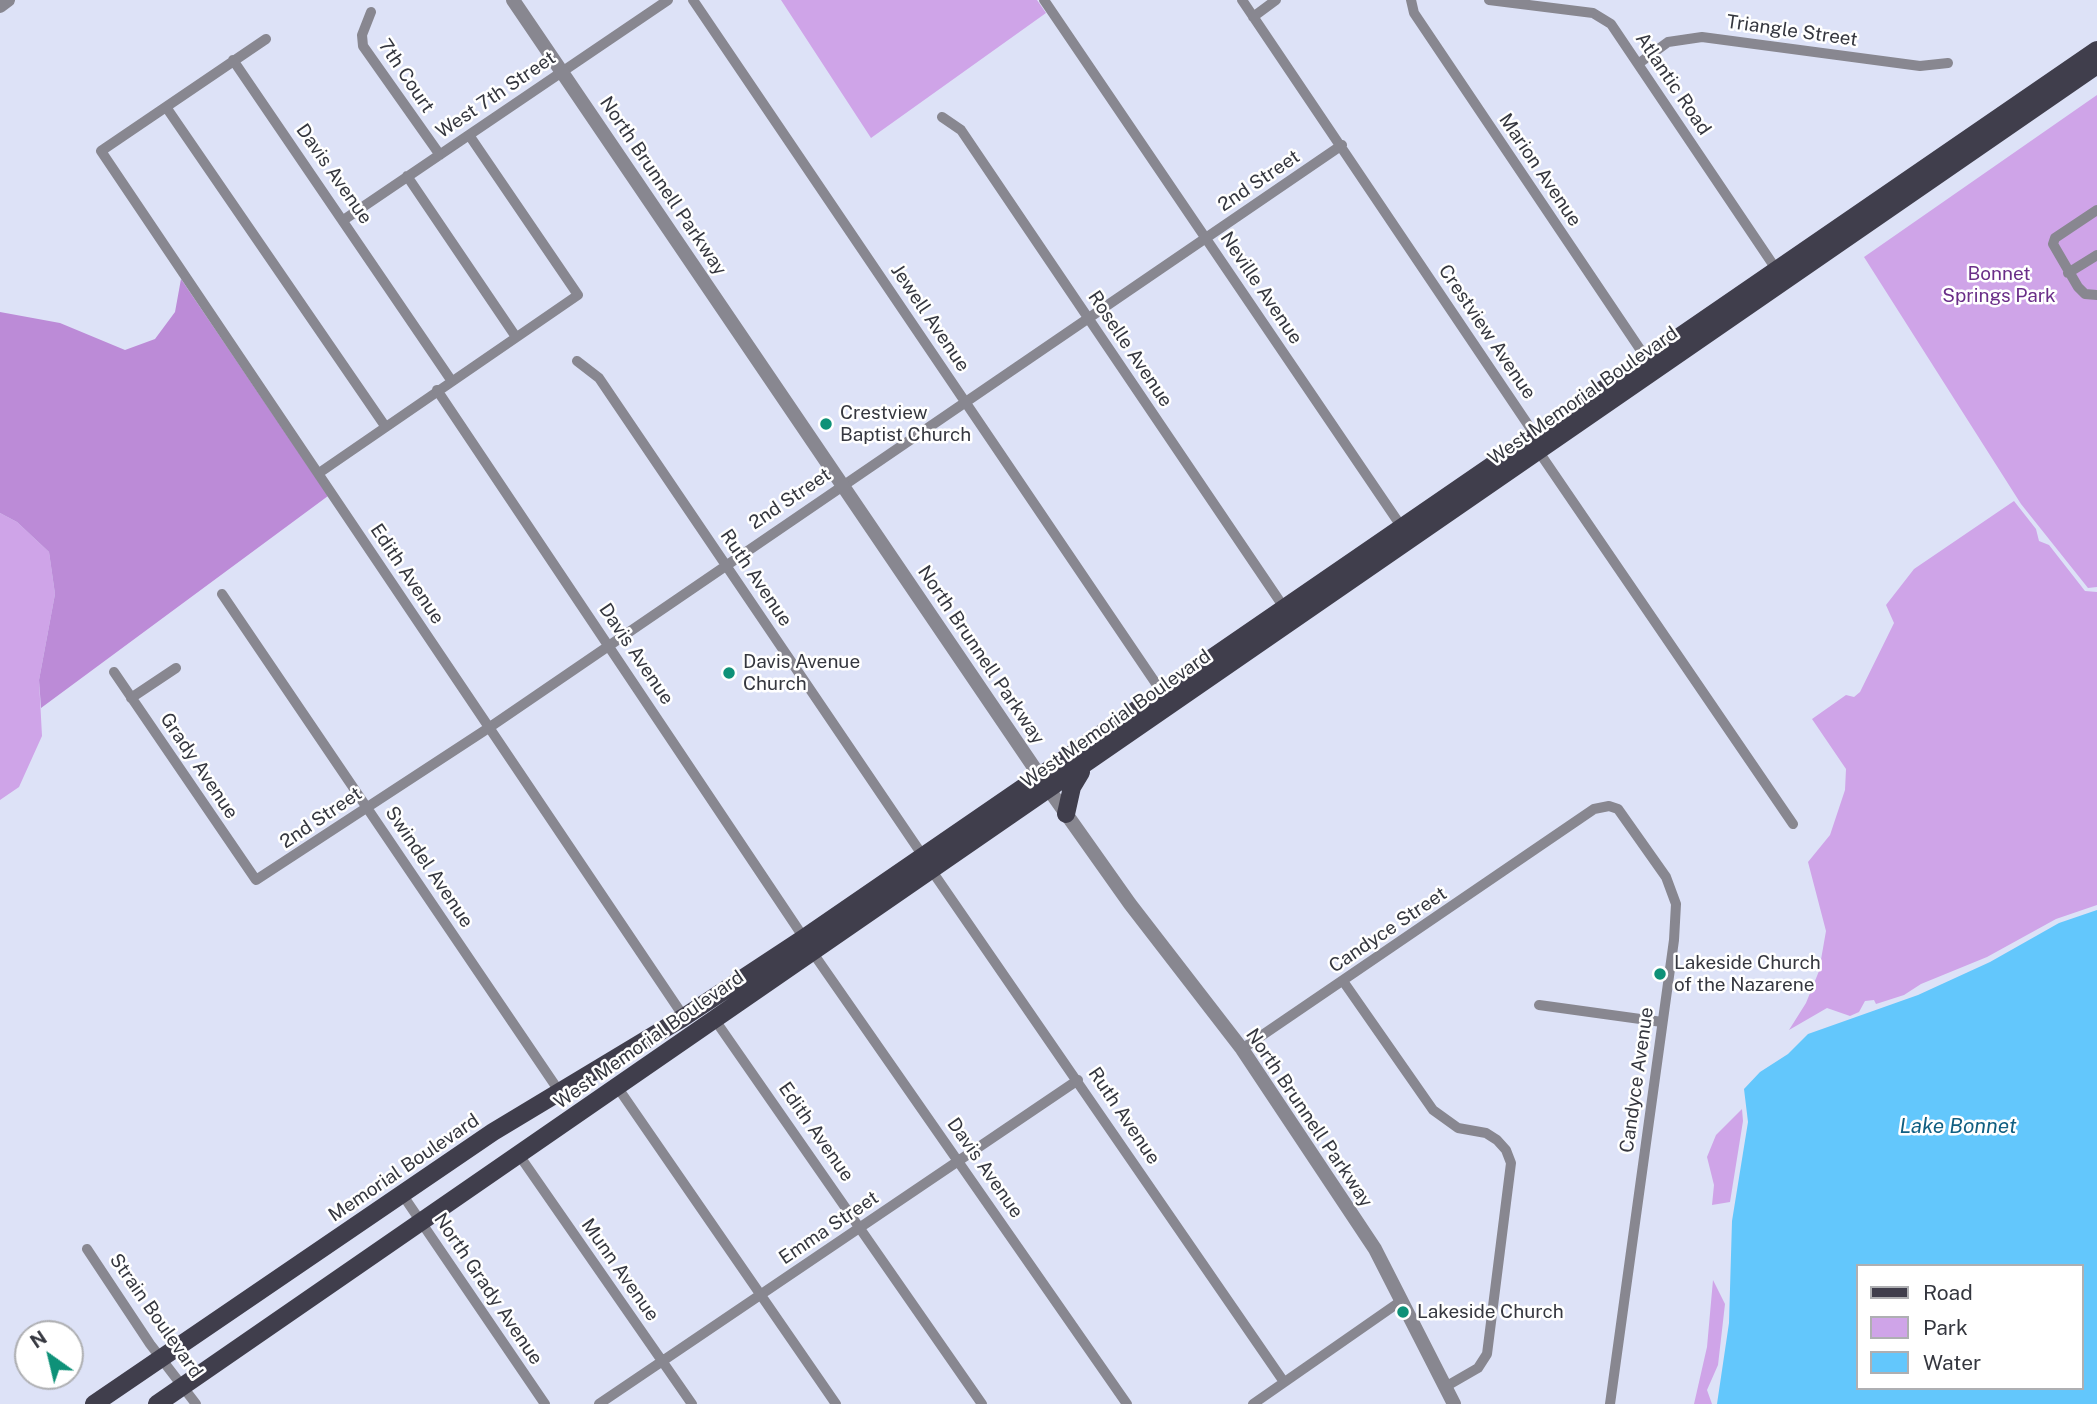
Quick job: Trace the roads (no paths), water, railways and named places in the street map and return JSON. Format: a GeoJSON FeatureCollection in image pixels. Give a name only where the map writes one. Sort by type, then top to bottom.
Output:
{"type":"FeatureCollection","features":[{"type":"Feature","properties":{"kind":"main road","name":"West Memorial Boulevard"},"geometry":{"type":"LineString","coordinates":[[1780,276],[1870,205],[2097,50]]}},
{"type":"Feature","properties":{"kind":"main road","name":"West Memorial Boulevard"},"geometry":{"type":"LineString","coordinates":[[745,978],[808,946],[927,863],[1040,775],[1161,691],[1287,614],[1780,276],[2097,65]]}},
{"type":"Feature","properties":{"kind":"main road","name":"West Memorial Boulevard"},"geometry":{"type":"LineString","coordinates":[[157,1404],[787,971],[828,922],[1050,791],[1258,646],[1315,584],[1401,526],[1537,443]]}},
{"type":"Feature","properties":{"kind":"main road"},"geometry":{"type":"LineString","coordinates":[[1066,814],[1072,787],[1086,766]]}},
{"type":"Feature","properties":{"kind":"main road","name":"Memorial Boulevard"},"geometry":{"type":"LineString","coordinates":[[94,1404],[402,1194],[559,1091],[745,978]]}},
{"type":"Feature","properties":{"kind":"street"},"geometry":{"type":"LineString","coordinates":[[0,6],[8,0]]}},
{"type":"Feature","properties":{"kind":"street","name":"North Brunnell Parkway"},"geometry":{"type":"LineString","coordinates":[[513,0],[1050,791],[1130,904],[1242,1049],[1375,1249],[1454,1404]]}},
{"type":"Feature","properties":{"kind":"street","name":"West 7th Street"},"geometry":{"type":"LineString","coordinates":[[345,219],[668,0]]}},
{"type":"Feature","properties":{"kind":"street","name":"Jewell Avenue"},"geometry":{"type":"LineString","coordinates":[[693,0],[1161,691]]}},
{"type":"Feature","properties":{"kind":"street","name":"Neville Avenue"},"geometry":{"type":"LineString","coordinates":[[1044,0],[1401,526]]}},
{"type":"Feature","properties":{"kind":"street","name":"Crestview Avenue"},"geometry":{"type":"LineString","coordinates":[[1242,0],[1342,145],[1537,443],[1793,824]]}},
{"type":"Feature","properties":{"kind":"street"},"geometry":{"type":"LineString","coordinates":[[1253,17],[1276,0]]}},
{"type":"Feature","properties":{"kind":"street","name":"Marion Avenue"},"geometry":{"type":"LineString","coordinates":[[1411,0],[1414,13],[1652,364]]}},
{"type":"Feature","properties":{"kind":"street","name":"Atlantic Road"},"geometry":{"type":"LineString","coordinates":[[1489,0],[1593,13],[1603,18],[1638,64],[1780,276]]}},
{"type":"Feature","properties":{"kind":"street","name":"7th Court"},"geometry":{"type":"LineString","coordinates":[[372,12],[362,35],[363,46],[440,155]]}},
{"type":"Feature","properties":{"kind":"street","name":"Triangle Street"},"geometry":{"type":"LineString","coordinates":[[1638,64],[1668,42],[1702,37],[1920,65],[1948,63]]}},
{"type":"Feature","properties":{"kind":"street"},"geometry":{"type":"LineString","coordinates":[[266,39],[166,107],[385,426]]}},
{"type":"Feature","properties":{"kind":"street","name":"Davis Avenue"},"geometry":{"type":"LineString","coordinates":[[233,60],[345,219],[451,380]]}},
{"type":"Feature","properties":{"kind":"street","name":"Edith Avenue"},"geometry":{"type":"LineString","coordinates":[[166,107],[100,151],[684,1017]]}},
{"type":"Feature","properties":{"kind":"street","name":"Roselle Avenue"},"geometry":{"type":"LineString","coordinates":[[942,117],[961,130],[1287,614]]}},
{"type":"Feature","properties":{"kind":"street"},"geometry":{"type":"LineString","coordinates":[[318,472],[578,295],[469,135]]}},
{"type":"Feature","properties":{"kind":"street","name":"2nd Street"},"geometry":{"type":"LineString","coordinates":[[256,880],[609,647],[725,564],[1342,145]]}},
{"type":"Feature","properties":{"kind":"street"},"geometry":{"type":"LineString","coordinates":[[407,176],[516,337]]}},
{"type":"Feature","properties":{"kind":"street"},"geometry":{"type":"LineString","coordinates":[[2097,210],[2055,238],[2054,250],[2085,294],[2097,295]]}},
{"type":"Feature","properties":{"kind":"street"},"geometry":{"type":"LineString","coordinates":[[2068,273],[2097,255]]}},
{"type":"Feature","properties":{"kind":"street","name":"Ruth Avenue"},"geometry":{"type":"LineString","coordinates":[[577,361],[598,378],[1284,1382]]}},
{"type":"Feature","properties":{"kind":"street","name":"Davis Avenue"},"geometry":{"type":"LineString","coordinates":[[437,390],[808,946],[1127,1404]]}},
{"type":"Feature","properties":{"kind":"street","name":"Swindel Avenue"},"geometry":{"type":"LineString","coordinates":[[222,594],[559,1091]]}},
{"type":"Feature","properties":{"kind":"street"},"geometry":{"type":"LineString","coordinates":[[131,698],[176,667]]}},
{"type":"Feature","properties":{"kind":"street","name":"Grady Avenue"},"geometry":{"type":"LineString","coordinates":[[114,672],[256,880]]}},
{"type":"Feature","properties":{"kind":"street","name":"Candyce Avenue"},"geometry":{"type":"LineString","coordinates":[[1552,838],[1594,809],[1609,806],[1623,815],[1666,877],[1676,904],[1674,940],[1610,1404]]}},
{"type":"Feature","properties":{"kind":"street","name":"Candyce Street"},"geometry":{"type":"LineString","coordinates":[[1242,1049],[1552,838]]}},
{"type":"Feature","properties":{"kind":"street"},"geometry":{"type":"LineString","coordinates":[[1343,981],[1433,1110],[1458,1128],[1486,1133],[1497,1140],[1506,1150],[1511,1163],[1487,1354],[1478,1368],[1445,1387]]}},
{"type":"Feature","properties":{"kind":"street"},"geometry":{"type":"LineString","coordinates":[[1539,1005],[1662,1022]]}},
{"type":"Feature","properties":{"kind":"street","name":"Edith Avenue"},"geometry":{"type":"LineString","coordinates":[[715,1020],[982,1404]]}},
{"type":"Feature","properties":{"kind":"street","name":"Emma Street"},"geometry":{"type":"LineString","coordinates":[[599,1404],[1078,1080]]}},
{"type":"Feature","properties":{"kind":"street"},"geometry":{"type":"LineString","coordinates":[[618,1088],[836,1404]]}},
{"type":"Feature","properties":{"kind":"street","name":"Munn Avenue"},"geometry":{"type":"LineString","coordinates":[[519,1155],[692,1404]]}},
{"type":"Feature","properties":{"kind":"street","name":"North Grady Avenue"},"geometry":{"type":"LineString","coordinates":[[402,1194],[545,1404]]}},
{"type":"Feature","properties":{"kind":"street","name":"Strain Boulevard"},"geometry":{"type":"LineString","coordinates":[[87,1249],[150,1344],[163,1357],[196,1404]]}},
{"type":"Feature","properties":{"kind":"street"},"geometry":{"type":"LineString","coordinates":[[1253,1404],[1401,1301]]}},
{"type":"Feature","properties":{"kind":"water","name":"Lake Bonnet"},"geometry":{"type":"Polygon","coordinates":[[[2097,910],[2097,1404],[1717,1404],[1729,1323],[1732,1221],[1748,1122],[1744,1089],[1760,1072],[1788,1054],[1808,1034],[1918,995],[1990,962],[2059,923],[2097,910]]]}},
{"type":"Feature","properties":{"kind":"place","name":"Crestview Baptist Church"},"geometry":{"type":"Point","coordinates":[826,424]}},
{"type":"Feature","properties":{"kind":"place","name":"Davis Avenue Church"},"geometry":{"type":"Point","coordinates":[729,673]}},
{"type":"Feature","properties":{"kind":"place","name":"Lakeside Church of the Nazarene"},"geometry":{"type":"Point","coordinates":[1660,974]}},
{"type":"Feature","properties":{"kind":"place","name":"Lakeside Church"},"geometry":{"type":"Point","coordinates":[1403,1312]}},
{"type":"Feature","properties":{"kind":"park label","name":"Bonnet Springs Park"},"geometry":{"type":"Point","coordinates":[1999,285]}}]}
